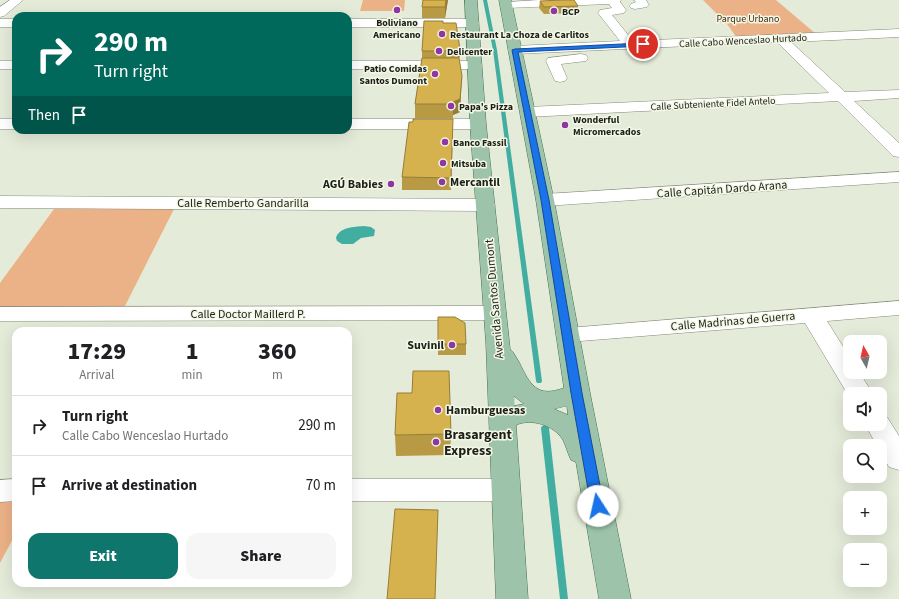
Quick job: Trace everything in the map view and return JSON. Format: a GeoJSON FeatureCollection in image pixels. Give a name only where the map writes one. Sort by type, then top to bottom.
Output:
{"type":"FeatureCollection","features":[{"type":"Feature","properties":{"kind":"main road","name":"Avenida Santos Dumont"},"geometry":{"type":"LineString","coordinates":[[471,0],[478,124],[498,343],[504,490],[512,599]]}},
{"type":"Feature","properties":{"kind":"main road"},"geometry":{"type":"LineString","coordinates":[[505,2],[545,200],[577,393],[615,599]]}},
{"type":"Feature","properties":{"kind":"main road"},"geometry":{"type":"LineString","coordinates":[[498,343],[517,385],[525,394],[536,400],[551,402],[577,393]]}},
{"type":"Feature","properties":{"kind":"main road"},"geometry":{"type":"LineString","coordinates":[[502,420],[518,414],[534,413],[553,418],[564,424],[575,436],[595,490]]}},
{"type":"Feature","properties":{"kind":"street"},"geometry":{"type":"LineString","coordinates":[[0,13],[17,0]]}},
{"type":"Feature","properties":{"kind":"street"},"geometry":{"type":"LineString","coordinates":[[505,2],[614,0],[620,10],[604,13],[630,45]]}},
{"type":"Feature","properties":{"kind":"street"},"geometry":{"type":"LineString","coordinates":[[0,22],[12,22]]}},
{"type":"Feature","properties":{"kind":"street"},"geometry":{"type":"LineString","coordinates":[[352,23],[473,23]]}},
{"type":"Feature","properties":{"kind":"street","name":"Calle Cabo Wenceslao Hurtado"},"geometry":{"type":"LineString","coordinates":[[515,50],[630,45],[660,48],[780,38],[899,33]]}},
{"type":"Feature","properties":{"kind":"street"},"geometry":{"type":"LineString","coordinates":[[780,38],[899,152]]}},
{"type":"Feature","properties":{"kind":"street"},"geometry":{"type":"LineString","coordinates":[[560,78],[553,61],[660,48],[765,49],[772,51]]}},
{"type":"Feature","properties":{"kind":"street"},"geometry":{"type":"LineString","coordinates":[[0,65],[12,65]]}},
{"type":"Feature","properties":{"kind":"street"},"geometry":{"type":"LineString","coordinates":[[352,65],[475,65]]}},
{"type":"Feature","properties":{"kind":"street","name":"Calle Subteniente Fidel Antelo"},"geometry":{"type":"LineString","coordinates":[[528,112],[899,94]]}},
{"type":"Feature","properties":{"kind":"street"},"geometry":{"type":"LineString","coordinates":[[0,124],[12,124]]}},
{"type":"Feature","properties":{"kind":"street"},"geometry":{"type":"LineString","coordinates":[[352,124],[478,124]]}},
{"type":"Feature","properties":{"kind":"street","name":"Calle Capitán Dardo Arana"},"geometry":{"type":"LineString","coordinates":[[545,200],[899,177]]}},
{"type":"Feature","properties":{"kind":"street","name":"Calle Remberto Gandarilla"},"geometry":{"type":"LineString","coordinates":[[0,202],[486,205]]}},
{"type":"Feature","properties":{"kind":"street","name":"Calle Madrinas de Guerra"},"geometry":{"type":"LineString","coordinates":[[568,335],[899,308]]}},
{"type":"Feature","properties":{"kind":"street","name":"Calle Doctor Maillerd P."},"geometry":{"type":"LineString","coordinates":[[0,314],[495,313]]}},
{"type":"Feature","properties":{"kind":"street"},"geometry":{"type":"LineString","coordinates":[[812,315],[856,387]]}},
{"type":"Feature","properties":{"kind":"street"},"geometry":{"type":"LineString","coordinates":[[882,431],[899,460]]}},
{"type":"Feature","properties":{"kind":"street"},"geometry":{"type":"LineString","coordinates":[[0,490],[12,490]]}},
{"type":"Feature","properties":{"kind":"street"},"geometry":{"type":"LineString","coordinates":[[352,490],[504,490]]}},
{"type":"Feature","properties":{"kind":"green space"},"geometry":{"type":"Polygon","coordinates":[[[363,0],[405,0],[404,11],[360,11],[363,0]]]}},
{"type":"Feature","properties":{"kind":"green space","name":"Parque Urbano"},"geometry":{"type":"Polygon","coordinates":[[[703,0],[776,0],[816,34],[737,38],[727,24],[719,22],[721,18],[703,0]]]}},
{"type":"Feature","properties":{"kind":"green space"},"geometry":{"type":"Polygon","coordinates":[[[54,209],[174,209],[124,308],[0,308],[0,283],[54,209]]]}},
{"type":"Feature","properties":{"kind":"green space"},"geometry":{"type":"Polygon","coordinates":[[[0,502],[12,502],[12,540],[0,563],[0,502]]]}},
{"type":"Feature","properties":{"kind":"water"},"geometry":{"type":"Polygon","coordinates":[[[352,227],[371,227],[375,230],[374,236],[361,238],[353,244],[342,244],[337,241],[336,238],[340,232],[352,227]]]}},
{"type":"Feature","properties":{"kind":"building"},"geometry":{"type":"Polygon","coordinates":[[[423,0],[446,0],[445,7],[422,7],[423,0]]]}},
{"type":"Feature","properties":{"kind":"building"},"geometry":{"type":"Polygon","coordinates":[[[574,0],[578,6],[544,7],[540,1],[574,0]]]}},
{"type":"Feature","properties":{"kind":"building"},"geometry":{"type":"Polygon","coordinates":[[[424,21],[456,23],[460,49],[458,51],[422,51],[424,21]]]}},
{"type":"Feature","properties":{"kind":"building"},"geometry":{"type":"Polygon","coordinates":[[[422,58],[459,58],[462,76],[460,99],[453,102],[453,104],[415,104],[422,58]]]}},
{"type":"Feature","properties":{"kind":"building"},"geometry":{"type":"Polygon","coordinates":[[[413,119],[453,119],[451,178],[402,177],[409,122],[413,122],[413,119]]]}},
{"type":"Feature","properties":{"kind":"building"},"geometry":{"type":"Polygon","coordinates":[[[438,317],[455,317],[465,323],[466,344],[438,344],[438,317]]]}},
{"type":"Feature","properties":{"kind":"building"},"geometry":{"type":"Polygon","coordinates":[[[413,371],[449,371],[451,434],[395,435],[397,393],[412,393],[413,371]]]}},
{"type":"Feature","properties":{"kind":"building"},"geometry":{"type":"Polygon","coordinates":[[[395,509],[438,510],[435,599],[387,599],[395,509]]]}},
{"type":"Feature","properties":{"kind":"waterway"},"geometry":{"type":"LineString","coordinates":[[485,0],[495,50],[539,381]]}},
{"type":"Feature","properties":{"kind":"waterway"},"geometry":{"type":"LineString","coordinates":[[545,428],[564,599]]}},
{"type":"Feature","properties":{"kind":"place","name":"Boliviano Americano"},"geometry":{"type":"Point","coordinates":[397,10]}},
{"type":"Feature","properties":{"kind":"place","name":"BCP"},"geometry":{"type":"Point","coordinates":[554,11]}},
{"type":"Feature","properties":{"kind":"place","name":"Restaurant La Choza de Carlitos"},"geometry":{"type":"Point","coordinates":[442,34]}},
{"type":"Feature","properties":{"kind":"place","name":"Delicenter"},"geometry":{"type":"Point","coordinates":[439,51]}},
{"type":"Feature","properties":{"kind":"place","name":"Patio Comidas Santos Dumont"},"geometry":{"type":"Point","coordinates":[435,74]}},
{"type":"Feature","properties":{"kind":"place","name":"Papa's Pizza"},"geometry":{"type":"Point","coordinates":[451,106]}},
{"type":"Feature","properties":{"kind":"place","name":"Wonderful Micromercados"},"geometry":{"type":"Point","coordinates":[565,125]}},
{"type":"Feature","properties":{"kind":"place","name":"Banco Fassil"},"geometry":{"type":"Point","coordinates":[445,142]}},
{"type":"Feature","properties":{"kind":"place","name":"Mitsuba"},"geometry":{"type":"Point","coordinates":[443,163]}},
{"type":"Feature","properties":{"kind":"place","name":"Mercantil"},"geometry":{"type":"Point","coordinates":[442,182]}},
{"type":"Feature","properties":{"kind":"place","name":"AGÚ Babies"},"geometry":{"type":"Point","coordinates":[391,184]}},
{"type":"Feature","properties":{"kind":"place","name":"Suvinil"},"geometry":{"type":"Point","coordinates":[452,345]}},
{"type":"Feature","properties":{"kind":"place","name":"Hamburguesas"},"geometry":{"type":"Point","coordinates":[438,410]}},
{"type":"Feature","properties":{"kind":"place","name":"Brasargent Express"},"geometry":{"type":"Point","coordinates":[436,442]}},
{"type":"Feature","properties":{"kind":"route"},"geometry":{"type":"LineString","coordinates":[[598,506],[577,393],[545,200],[515,50],[643,44]]}}]}
